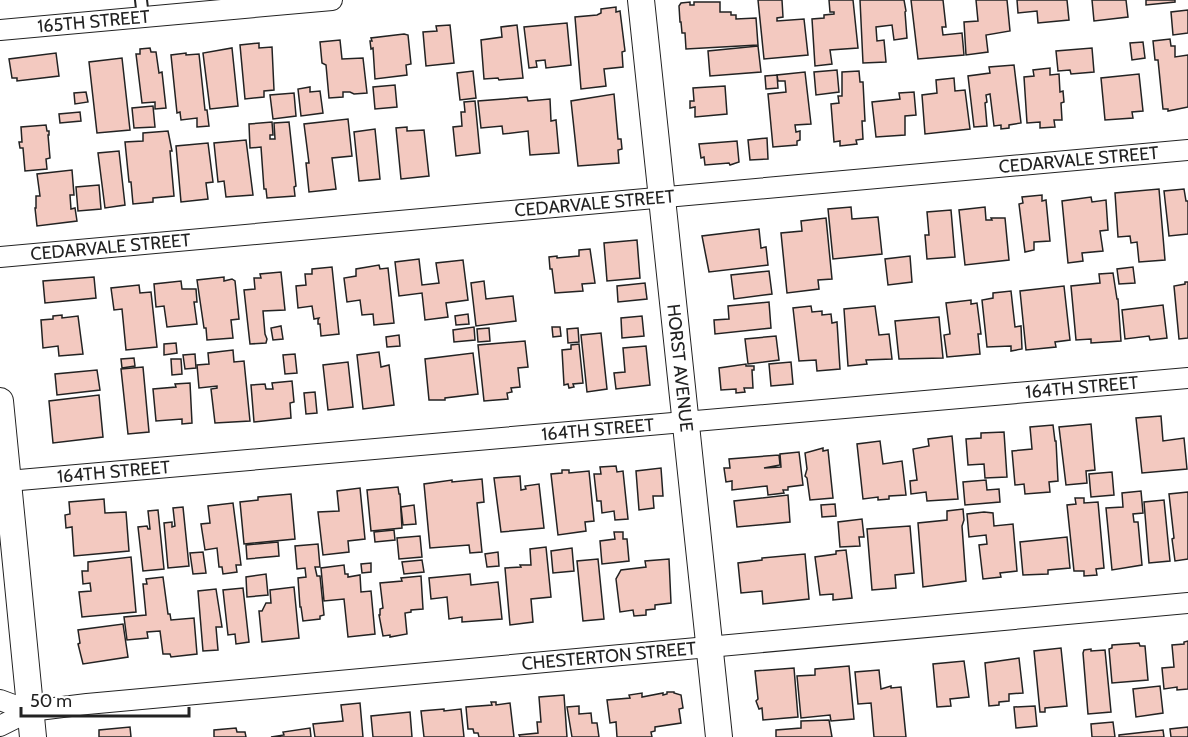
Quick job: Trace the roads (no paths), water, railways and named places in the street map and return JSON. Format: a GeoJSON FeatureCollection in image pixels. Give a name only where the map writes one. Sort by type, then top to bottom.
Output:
{"type":"FeatureCollection","features":[{"type":"Feature","properties":{"kind":"street","name":"165TH STREET"},"geometry":{"type":"LineString","coordinates":[[0,30],[142,9],[332,0]]}},
{"type":"Feature","properties":{"kind":"street","name":"HORST AVENUE"},"geometry":{"type":"LineString","coordinates":[[641,0],[719,737]]}},
{"type":"Feature","properties":{"kind":"street","name":"CEDARVALE STREET"},"geometry":{"type":"LineString","coordinates":[[0,257],[1188,150]]}},
{"type":"Feature","properties":{"kind":"street","name":"164TH STREET"},"geometry":{"type":"LineString","coordinates":[[8,481],[1188,378]]}},
{"type":"Feature","properties":{"kind":"street"},"geometry":{"type":"LineString","coordinates":[[0,401],[33,737]]}},
{"type":"Feature","properties":{"kind":"street","name":"CHESTERTON STREET"},"geometry":{"type":"LineString","coordinates":[[30,711],[1188,603]]}},
{"type":"Feature","properties":{"kind":"street"},"geometry":{"type":"LineString","coordinates":[[0,700],[30,711]]}},
{"type":"Feature","properties":{"kind":"street"},"geometry":{"type":"LineString","coordinates":[[0,726],[30,711]]}}]}
